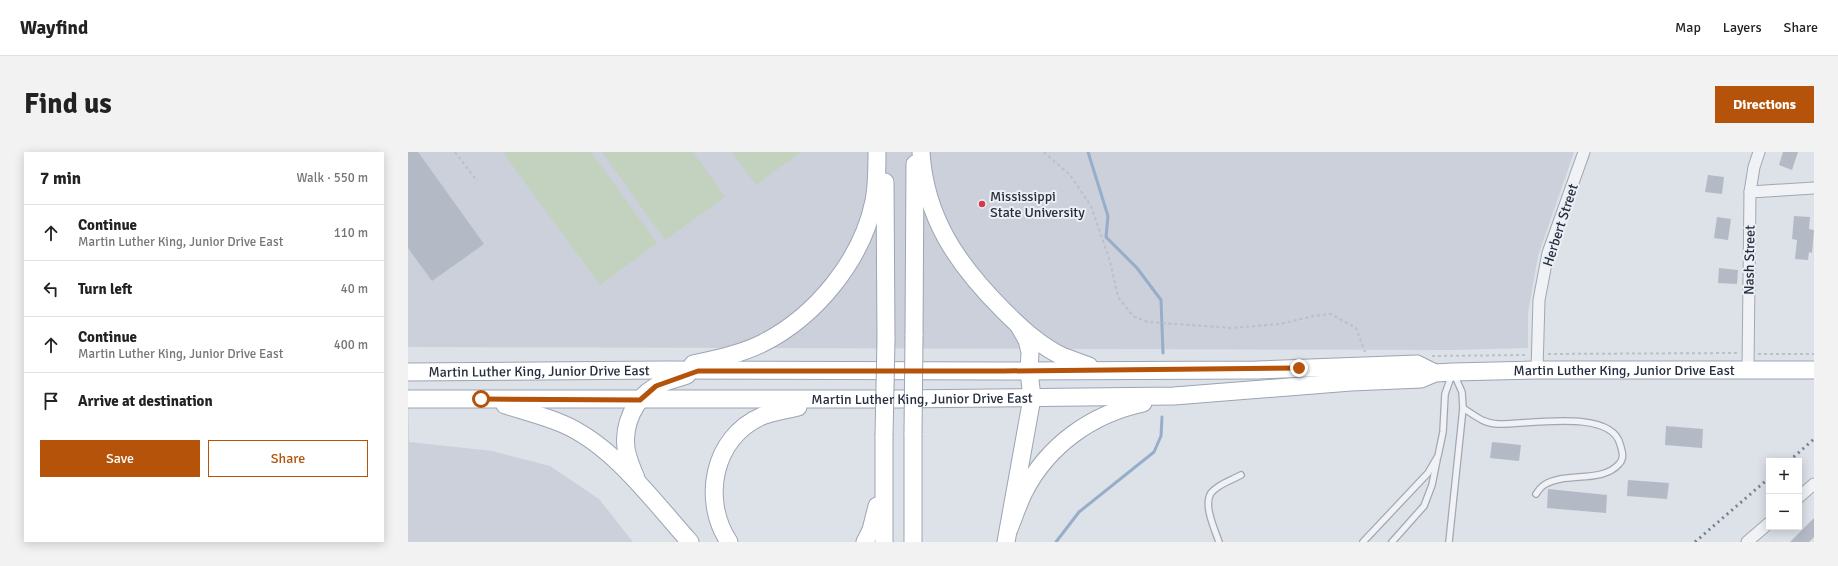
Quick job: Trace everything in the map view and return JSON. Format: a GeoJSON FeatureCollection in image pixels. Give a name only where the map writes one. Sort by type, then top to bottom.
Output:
{"type":"FeatureCollection","features":[{"type":"Feature","properties":{"kind":"main road"},"geometry":{"type":"LineString","coordinates":[[663,370],[719,358],[762,343],[781,332],[816,305],[838,279],[847,265],[868,219],[876,183],[877,152]]}},
{"type":"Feature","properties":{"kind":"main road"},"geometry":{"type":"LineString","coordinates":[[884,152],[886,338],[884,542]]}},
{"type":"Feature","properties":{"kind":"main road"},"geometry":{"type":"LineString","coordinates":[[913,542],[915,152]]}},
{"type":"Feature","properties":{"kind":"main road"},"geometry":{"type":"LineString","coordinates":[[921,152],[932,207],[948,245],[977,283],[1018,324],[1058,354],[1101,370]]}},
{"type":"Feature","properties":{"kind":"main road"},"geometry":{"type":"LineString","coordinates":[[1007,536],[1032,398],[1029,371],[1030,352],[1027,340],[1018,324]]}},
{"type":"Feature","properties":{"kind":"main road","name":"Martin Luther King, Junior Drive East"},"geometry":{"type":"LineString","coordinates":[[408,399],[831,400],[1174,396],[1351,382],[1421,379],[1435,373],[1537,362],[1748,362],[1814,370]]}},
{"type":"Feature","properties":{"kind":"main road","name":"Martin Luther King, Junior Drive East"},"geometry":{"type":"LineString","coordinates":[[408,372],[663,370],[1257,370],[1417,364],[1435,373]]}},
{"type":"Feature","properties":{"kind":"main road"},"geometry":{"type":"LineString","coordinates":[[637,483],[626,449],[625,434],[628,420],[640,400],[656,386],[698,371]]}},
{"type":"Feature","properties":{"kind":"main road"},"geometry":{"type":"LineString","coordinates":[[1007,536],[1024,492],[1037,471],[1050,453],[1072,434],[1094,420],[1126,406],[1174,396]]}},
{"type":"Feature","properties":{"kind":"main road"},"geometry":{"type":"LineString","coordinates":[[481,399],[530,412],[564,425],[591,440],[611,455],[690,542]]}},
{"type":"Feature","properties":{"kind":"main road"},"geometry":{"type":"LineString","coordinates":[[729,542],[717,520],[713,493],[717,467],[729,444],[738,432],[762,416],[778,411],[831,400]]}},
{"type":"Feature","properties":{"kind":"main road"},"geometry":{"type":"LineString","coordinates":[[865,542],[875,520],[884,469]]}},
{"type":"Feature","properties":{"kind":"street","name":"Herbert Street"},"geometry":{"type":"LineString","coordinates":[[1537,362],[1539,300],[1548,253],[1584,152]]}},
{"type":"Feature","properties":{"kind":"street","name":"Nash Street"},"geometry":{"type":"LineString","coordinates":[[1748,362],[1750,192],[1754,167],[1759,152]]}},
{"type":"Feature","properties":{"kind":"street"},"geometry":{"type":"LineString","coordinates":[[1750,192],[1814,188]]}},
{"type":"Feature","properties":{"kind":"street"},"geometry":{"type":"LineString","coordinates":[[1802,494],[1814,484]]}},
{"type":"Feature","properties":{"kind":"street"},"geometry":{"type":"LineString","coordinates":[[1747,542],[1766,526]]}},
{"type":"Feature","properties":{"kind":"lane"},"geometry":{"type":"LineString","coordinates":[[1449,542],[1462,408],[1462,392],[1453,372]]}},
{"type":"Feature","properties":{"kind":"lane"},"geometry":{"type":"LineString","coordinates":[[1392,542],[1424,506],[1432,485],[1443,432],[1445,394],[1453,372]]}},
{"type":"Feature","properties":{"kind":"lane"},"geometry":{"type":"LineString","coordinates":[[1462,408],[1483,421],[1498,424],[1573,420],[1608,428],[1619,440],[1623,454],[1620,463],[1608,473],[1562,480],[1545,485],[1536,494]]}},
{"type":"Feature","properties":{"kind":"lane"},"geometry":{"type":"LineString","coordinates":[[1363,542],[1428,473],[1438,456]]}},
{"type":"Feature","properties":{"kind":"lane"},"geometry":{"type":"LineString","coordinates":[[1219,542],[1212,522],[1208,502],[1211,493],[1219,486],[1241,475]]}},
{"type":"Feature","properties":{"kind":"path"},"geometry":{"type":"LineString","coordinates":[[455,152],[477,182]]}},
{"type":"Feature","properties":{"kind":"path"},"geometry":{"type":"LineString","coordinates":[[1044,152],[1070,175],[1091,206],[1110,261],[1118,296],[1133,316],[1148,322],[1232,328],[1280,324],[1313,316],[1331,314],[1356,328],[1367,358]]}},
{"type":"Feature","properties":{"kind":"path"},"geometry":{"type":"LineString","coordinates":[[1428,356],[1537,362],[1748,362],[1814,354]]}},
{"type":"Feature","properties":{"kind":"shaded area","name":"Mississippi State University"},"geometry":{"type":"Polygon","coordinates":[[[408,152],[1574,152],[1538,256],[1528,313],[1528,348],[1454,350],[408,347],[408,152]]]}},
{"type":"Feature","properties":{"kind":"shaded area"},"geometry":{"type":"Polygon","coordinates":[[[408,375],[409,442],[492,451],[550,466],[599,499],[633,542],[408,542],[408,375]]]}},
{"type":"Feature","properties":{"kind":"green space"},"geometry":{"type":"Polygon","coordinates":[[[506,152],[591,152],[657,243],[600,285],[504,154],[506,152]]]}},
{"type":"Feature","properties":{"kind":"green space"},"geometry":{"type":"Polygon","coordinates":[[[602,152],[693,152],[725,197],[665,240],[602,152]]]}},
{"type":"Feature","properties":{"kind":"green space"},"geometry":{"type":"Polygon","coordinates":[[[732,152],[801,152],[756,185],[732,152]]]}},
{"type":"Feature","properties":{"kind":"building"},"geometry":{"type":"Polygon","coordinates":[[[408,152],[418,152],[484,244],[432,281],[408,248],[408,152]]]}},
{"type":"Feature","properties":{"kind":"building"},"geometry":{"type":"Polygon","coordinates":[[[1783,152],[1798,152],[1792,170],[1779,165],[1783,152]]]}},
{"type":"Feature","properties":{"kind":"building"},"geometry":{"type":"Polygon","coordinates":[[[1708,175],[1724,177],[1722,194],[1705,192],[1708,175]]]}},
{"type":"Feature","properties":{"kind":"building"},"geometry":{"type":"Polygon","coordinates":[[[1794,216],[1810,217],[1809,229],[1814,230],[1812,253],[1809,252],[1808,260],[1795,259],[1797,240],[1792,239],[1794,216]]]}},
{"type":"Feature","properties":{"kind":"building"},"geometry":{"type":"Polygon","coordinates":[[[1717,217],[1731,219],[1728,240],[1714,238],[1717,217]]]}},
{"type":"Feature","properties":{"kind":"building"},"geometry":{"type":"Polygon","coordinates":[[[1719,268],[1738,270],[1737,284],[1718,283],[1719,268]]]}},
{"type":"Feature","properties":{"kind":"building"},"geometry":{"type":"Polygon","coordinates":[[[1666,426],[1703,429],[1702,448],[1665,445],[1666,426]]]}},
{"type":"Feature","properties":{"kind":"building"},"geometry":{"type":"Polygon","coordinates":[[[1492,442],[1521,445],[1519,461],[1490,458],[1492,442]]]}},
{"type":"Feature","properties":{"kind":"building"},"geometry":{"type":"Polygon","coordinates":[[[1628,480],[1669,483],[1667,499],[1627,496],[1628,480]]]}},
{"type":"Feature","properties":{"kind":"building"},"geometry":{"type":"Polygon","coordinates":[[[1548,489],[1607,495],[1606,513],[1547,508],[1548,489]]]}},
{"type":"Feature","properties":{"kind":"building"},"geometry":{"type":"Polygon","coordinates":[[[1814,518],[1814,537],[1809,542],[1790,542],[1814,518]]]}},
{"type":"Feature","properties":{"kind":"waterway"},"geometry":{"type":"LineString","coordinates":[[1088,152],[1108,216],[1106,237],[1137,268],[1161,300],[1163,353]]}},
{"type":"Feature","properties":{"kind":"waterway"},"geometry":{"type":"LineString","coordinates":[[1056,542],[1079,512],[1154,452],[1161,436],[1162,417]]}},
{"type":"Feature","properties":{"kind":"railway"},"geometry":{"type":"LineString","coordinates":[[1792,458],[1814,439]]}},
{"type":"Feature","properties":{"kind":"railway"},"geometry":{"type":"LineString","coordinates":[[1695,542],[1766,481]]}},
{"type":"Feature","properties":{"kind":"place","name":"Mississippi State University"},"geometry":{"type":"Point","coordinates":[982,204]}},
{"type":"Feature","properties":{"kind":"route"},"geometry":{"type":"LineString","coordinates":[[481,399],[640,400],[645,394],[656,386],[698,371],[1257,370],[1299,368]]}}]}
